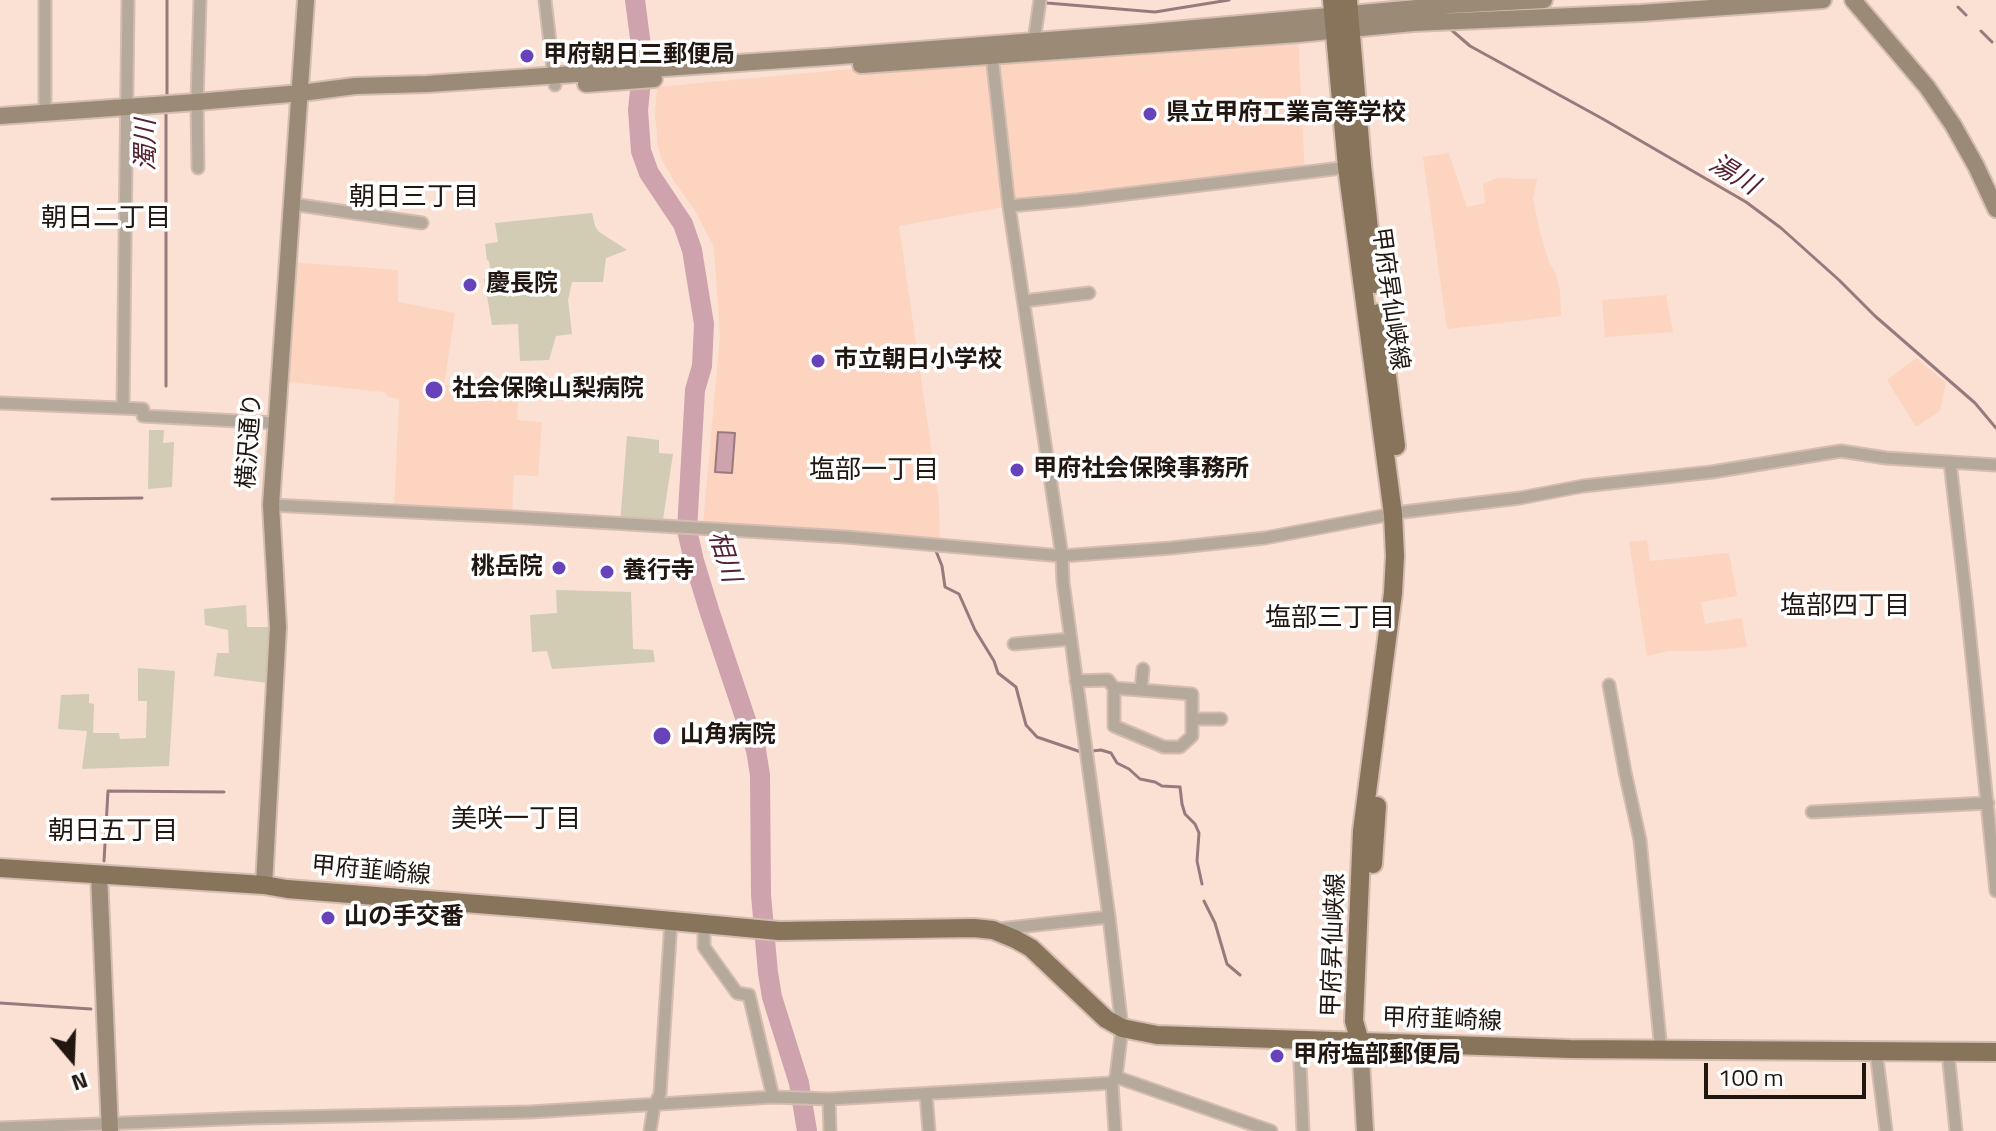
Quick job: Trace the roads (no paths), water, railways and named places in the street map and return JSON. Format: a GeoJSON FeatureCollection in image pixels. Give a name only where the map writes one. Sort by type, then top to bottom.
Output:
{"type":"FeatureCollection","features":[{"type":"Feature","properties":{"kind":"main road","name":"甲府昇仙峡線"},"geometry":{"type":"LineString","coordinates":[[1341,15],[1355,166],[1398,513],[1393,593],[1362,831],[1354,1021],[1360,1042]]}},
{"type":"Feature","properties":{"kind":"main road","name":"甲府韮崎線"},"geometry":{"type":"LineString","coordinates":[[0,868],[264,885],[779,931],[993,930],[1031,948],[1106,1019],[1122,1028],[1157,1035],[1661,1050],[1996,1052]]}},
{"type":"Feature","properties":{"kind":"street"},"geometry":{"type":"LineString","coordinates":[[45,0],[45,114]]}},
{"type":"Feature","properties":{"kind":"street"},"geometry":{"type":"LineString","coordinates":[[123,408],[128,0]]}},
{"type":"Feature","properties":{"kind":"street"},"geometry":{"type":"LineString","coordinates":[[198,168],[200,0]]}},
{"type":"Feature","properties":{"kind":"street","name":"横沢通り"},"geometry":{"type":"LineString","coordinates":[[264,885],[278,627],[271,505],[306,0]]}},
{"type":"Feature","properties":{"kind":"street"},"geometry":{"type":"LineString","coordinates":[[545,0],[554,80]]}},
{"type":"Feature","properties":{"kind":"street"},"geometry":{"type":"LineString","coordinates":[[658,74],[1412,8],[1544,0]]}},
{"type":"Feature","properties":{"kind":"street"},"geometry":{"type":"LineString","coordinates":[[0,116],[197,102],[355,86],[554,80],[992,56],[1341,15],[1429,22],[1641,13],[1823,0]]}},
{"type":"Feature","properties":{"kind":"street"},"geometry":{"type":"LineString","coordinates":[[1853,0],[1927,87],[1953,125],[1996,209]]}},
{"type":"Feature","properties":{"kind":"street"},"geometry":{"type":"LineString","coordinates":[[1034,41],[1040,4]]}},
{"type":"Feature","properties":{"kind":"street"},"geometry":{"type":"LineString","coordinates":[[992,56],[1009,206],[1062,556],[1122,1028],[1114,1080],[1115,1131]]}},
{"type":"Feature","properties":{"kind":"street"},"geometry":{"type":"LineString","coordinates":[[1009,206],[1355,166]]}},
{"type":"Feature","properties":{"kind":"street"},"geometry":{"type":"LineString","coordinates":[[292,204],[422,223]]}},
{"type":"Feature","properties":{"kind":"street"},"geometry":{"type":"LineString","coordinates":[[1024,301],[1089,293]]}},
{"type":"Feature","properties":{"kind":"street"},"geometry":{"type":"LineString","coordinates":[[0,403],[143,409],[143,416],[276,423]]}},
{"type":"Feature","properties":{"kind":"street"},"geometry":{"type":"LineString","coordinates":[[271,505],[862,538],[1062,556],[1278,536],[1398,513],[1520,498],[1583,486],[1712,472],[1841,451],[1886,458],[1996,465]]}},
{"type":"Feature","properties":{"kind":"street"},"geometry":{"type":"LineString","coordinates":[[1950,462],[1996,891]]}},
{"type":"Feature","properties":{"kind":"street"},"geometry":{"type":"LineString","coordinates":[[1014,644],[1071,639]]}},
{"type":"Feature","properties":{"kind":"street"},"geometry":{"type":"LineString","coordinates":[[1141,690],[1143,669]]}},
{"type":"Feature","properties":{"kind":"street"},"geometry":{"type":"LineString","coordinates":[[1076,681],[1108,680],[1114,688],[1114,726],[1164,747],[1180,747],[1192,736],[1192,694],[1114,688]]}},
{"type":"Feature","properties":{"kind":"street"},"geometry":{"type":"LineString","coordinates":[[1609,685],[1640,840],[1661,1050]]}},
{"type":"Feature","properties":{"kind":"street"},"geometry":{"type":"LineString","coordinates":[[1192,719],[1221,719]]}},
{"type":"Feature","properties":{"kind":"street"},"geometry":{"type":"LineString","coordinates":[[1812,812],[1988,803]]}},
{"type":"Feature","properties":{"kind":"street"},"geometry":{"type":"LineString","coordinates":[[99,874],[110,1127]]}},
{"type":"Feature","properties":{"kind":"street"},"geometry":{"type":"LineString","coordinates":[[993,930],[1109,917]]}},
{"type":"Feature","properties":{"kind":"street"},"geometry":{"type":"LineString","coordinates":[[650,1131],[654,1106],[660,1094],[671,921]]}},
{"type":"Feature","properties":{"kind":"street"},"geometry":{"type":"LineString","coordinates":[[704,924],[704,947],[737,993],[749,995],[773,1098]]}},
{"type":"Feature","properties":{"kind":"street"},"geometry":{"type":"LineString","coordinates":[[1299,1040],[1303,1131]]}},
{"type":"Feature","properties":{"kind":"street"},"geometry":{"type":"LineString","coordinates":[[1360,1042],[1365,1131]]}},
{"type":"Feature","properties":{"kind":"street"},"geometry":{"type":"LineString","coordinates":[[1876,1051],[1886,1131]]}},
{"type":"Feature","properties":{"kind":"street"},"geometry":{"type":"LineString","coordinates":[[1948,1052],[1956,1131]]}},
{"type":"Feature","properties":{"kind":"street"},"geometry":{"type":"LineString","coordinates":[[0,1128],[519,1112],[773,1098],[827,1099],[1114,1080],[1271,1131]]}},
{"type":"Feature","properties":{"kind":"street"},"geometry":{"type":"LineString","coordinates":[[926,1094],[929,1131]]}},
{"type":"Feature","properties":{"kind":"street"},"geometry":{"type":"LineString","coordinates":[[827,1099],[830,1131]]}},
{"type":"Feature","properties":{"kind":"waterway","name":"濁川"},"geometry":{"type":"LineString","coordinates":[[167,0],[167,98]]}},
{"type":"Feature","properties":{"kind":"waterway","name":"相川"},"geometry":{"type":"LineString","coordinates":[[635,0],[643,61],[638,110],[641,151],[649,173],[683,224],[692,250],[704,324],[702,366],[695,390],[687,530],[710,613],[756,750],[760,775],[761,895],[768,973],[772,997],[799,1083],[807,1131]]}},
{"type":"Feature","properties":{"kind":"waterway","name":"湯川"},"geometry":{"type":"LineString","coordinates":[[1042,1],[1155,12],[1229,0]]}},
{"type":"Feature","properties":{"kind":"waterway"},"geometry":{"type":"LineString","coordinates":[[1958,7],[1966,15]]}},
{"type":"Feature","properties":{"kind":"waterway","name":"湯川"},"geometry":{"type":"LineString","coordinates":[[1448,27],[1470,46],[1746,202],[1781,228],[1839,280],[1875,316],[1975,403],[1996,428]]}},
{"type":"Feature","properties":{"kind":"waterway"},"geometry":{"type":"LineString","coordinates":[[1981,31],[1992,42]]}},
{"type":"Feature","properties":{"kind":"waterway","name":"濁川"},"geometry":{"type":"LineString","coordinates":[[166,110],[166,386]]}},
{"type":"Feature","properties":{"kind":"waterway"},"geometry":{"type":"LineString","coordinates":[[52,499],[142,498]]}},
{"type":"Feature","properties":{"kind":"waterway"},"geometry":{"type":"LineString","coordinates":[[936,551],[945,587],[959,594],[998,673],[1016,687],[1026,725],[1037,737],[1081,752]]}},
{"type":"Feature","properties":{"kind":"waterway"},"geometry":{"type":"LineString","coordinates":[[1092,751],[1111,753],[1117,763],[1140,779],[1162,786],[1180,787],[1185,814],[1199,833],[1197,861],[1202,884]]}},
{"type":"Feature","properties":{"kind":"waterway"},"geometry":{"type":"LineString","coordinates":[[104,861],[108,791],[224,792]]}},
{"type":"Feature","properties":{"kind":"waterway"},"geometry":{"type":"LineString","coordinates":[[1204,901],[1215,923],[1227,964],[1240,975]]}},
{"type":"Feature","properties":{"kind":"waterway"},"geometry":{"type":"LineString","coordinates":[[0,1003],[91,1009]]}},
{"type":"Feature","properties":{"kind":"place","name":"甲府朝日三郵便局"},"geometry":{"type":"Point","coordinates":[527,56]}},
{"type":"Feature","properties":{"kind":"place","name":"県立甲府工業高等学校"},"geometry":{"type":"Point","coordinates":[1150,114]}},
{"type":"Feature","properties":{"kind":"place","name":"慶長院"},"geometry":{"type":"Point","coordinates":[470,285]}},
{"type":"Feature","properties":{"kind":"place","name":"市立朝日小学校"},"geometry":{"type":"Point","coordinates":[818,361]}},
{"type":"Feature","properties":{"kind":"place","name":"社会保険山梨病院"},"geometry":{"type":"Point","coordinates":[434,390]}},
{"type":"Feature","properties":{"kind":"place","name":"甲府社会保険事務所"},"geometry":{"type":"Point","coordinates":[1017,470]}},
{"type":"Feature","properties":{"kind":"place","name":"桃岳院"},"geometry":{"type":"Point","coordinates":[559,568]}},
{"type":"Feature","properties":{"kind":"place","name":"養行寺"},"geometry":{"type":"Point","coordinates":[607,572]}},
{"type":"Feature","properties":{"kind":"place","name":"山角病院"},"geometry":{"type":"Point","coordinates":[662,736]}},
{"type":"Feature","properties":{"kind":"place","name":"山の手交番"},"geometry":{"type":"Point","coordinates":[328,918]}},
{"type":"Feature","properties":{"kind":"place","name":"甲府塩部郵便局"},"geometry":{"type":"Point","coordinates":[1277,1056]}},
{"type":"Feature","properties":{"kind":"district","name":"朝日三丁目"},"geometry":{"type":"Point","coordinates":[414,199]}},
{"type":"Feature","properties":{"kind":"district","name":"朝日二丁目"},"geometry":{"type":"Point","coordinates":[106,220]}},
{"type":"Feature","properties":{"kind":"district","name":"塩部一丁目"},"geometry":{"type":"Point","coordinates":[874,472]}},
{"type":"Feature","properties":{"kind":"district","name":"塩部四丁目"},"geometry":{"type":"Point","coordinates":[1845,608]}},
{"type":"Feature","properties":{"kind":"district","name":"塩部三丁目"},"geometry":{"type":"Point","coordinates":[1330,620]}},
{"type":"Feature","properties":{"kind":"district","name":"美咲一丁目"},"geometry":{"type":"Point","coordinates":[516,821]}},
{"type":"Feature","properties":{"kind":"district","name":"朝日五丁目"},"geometry":{"type":"Point","coordinates":[113,833]}}]}
